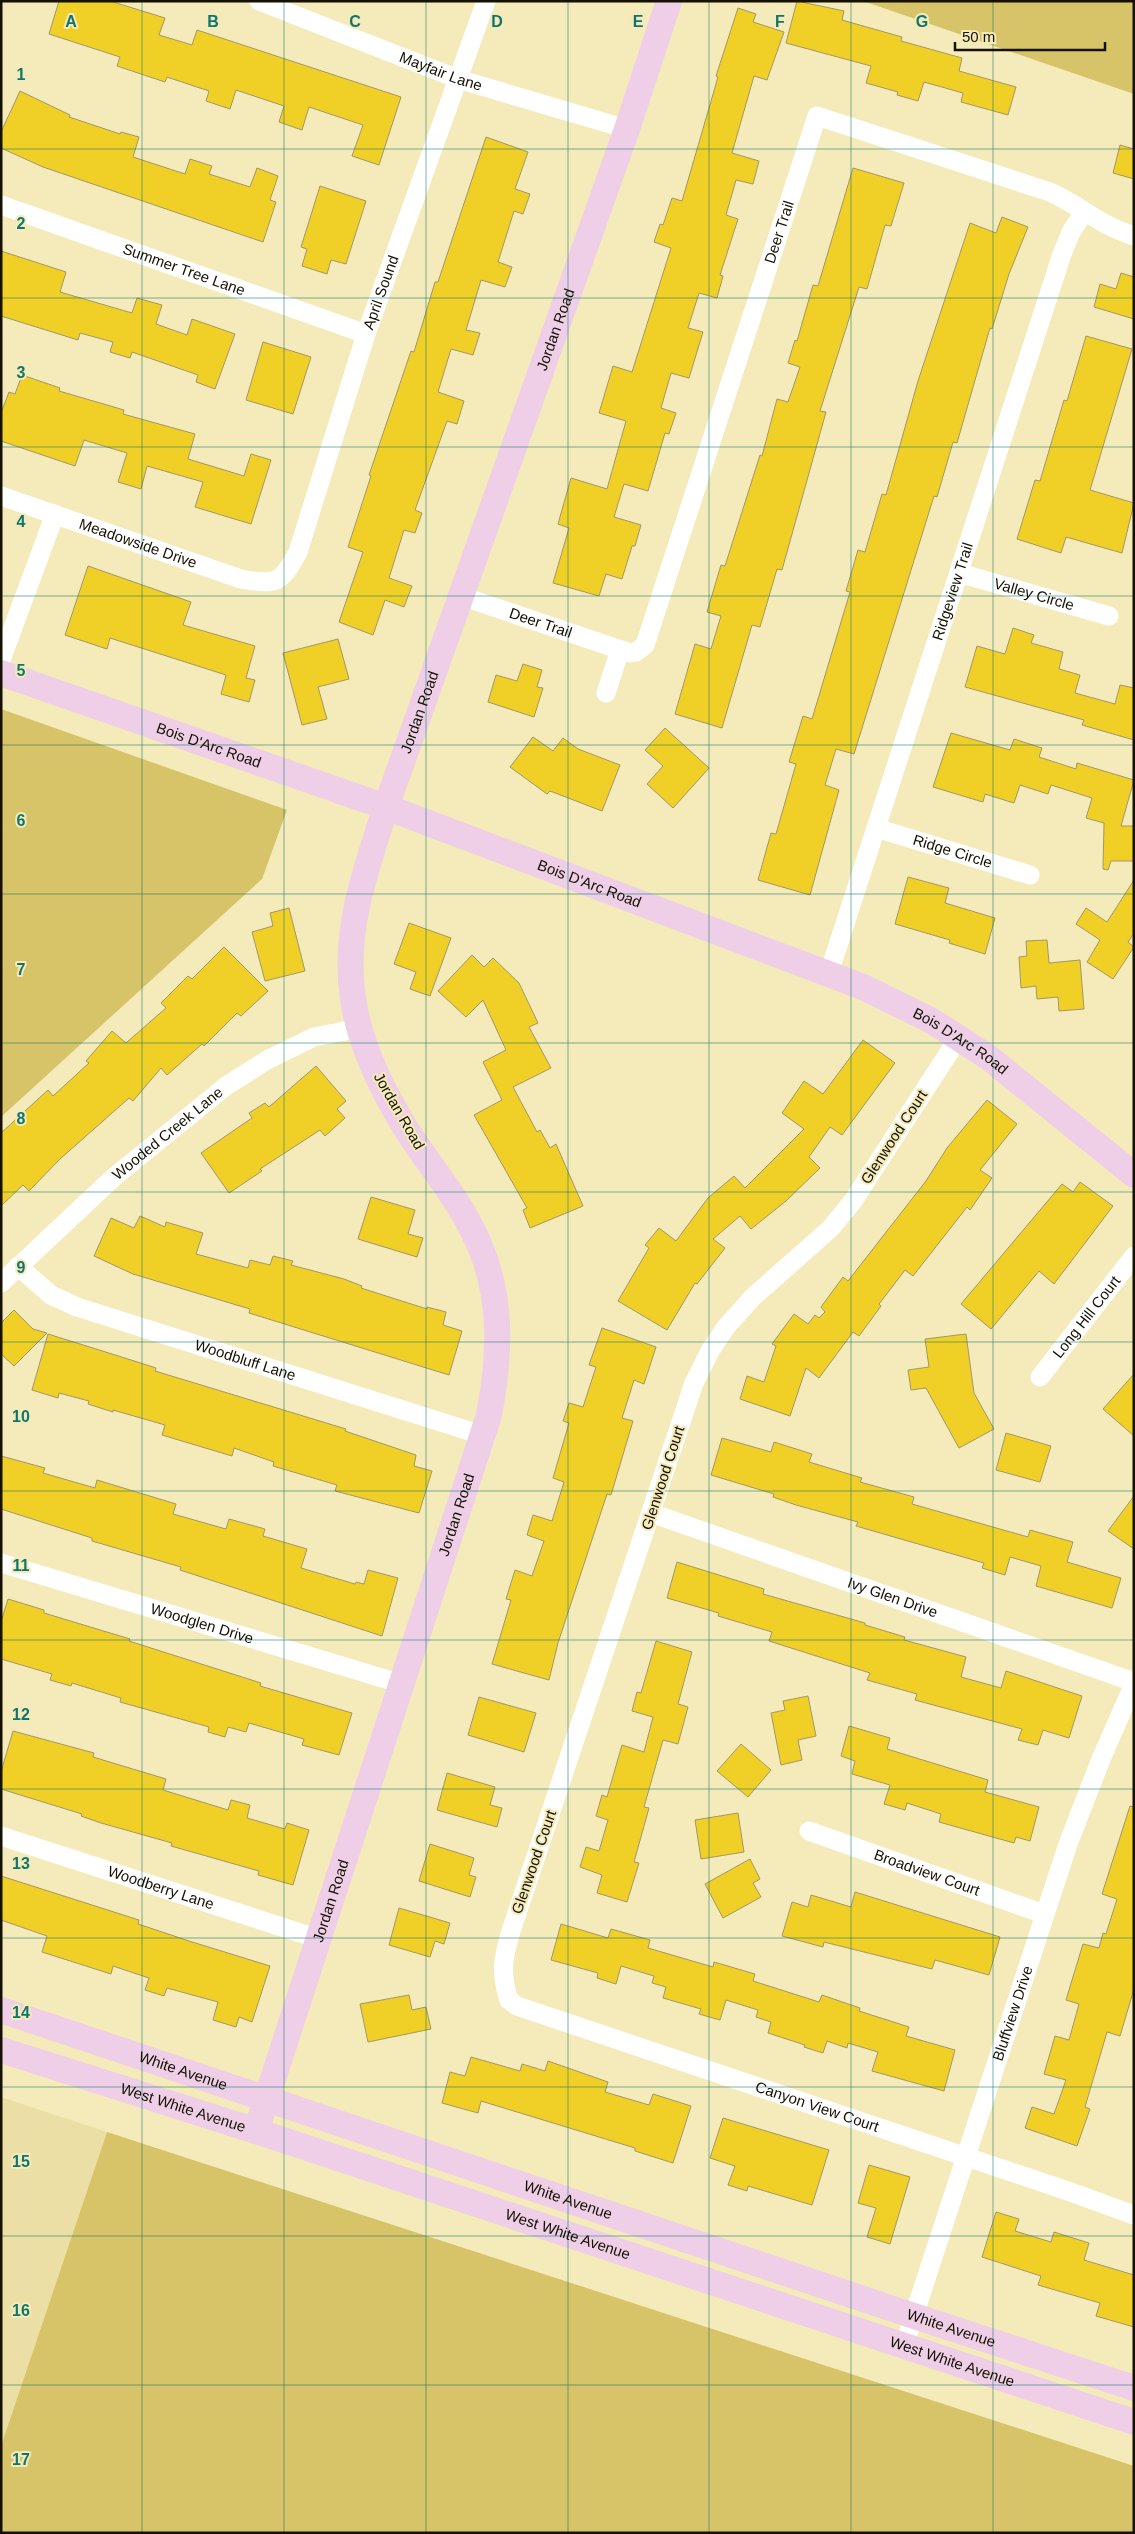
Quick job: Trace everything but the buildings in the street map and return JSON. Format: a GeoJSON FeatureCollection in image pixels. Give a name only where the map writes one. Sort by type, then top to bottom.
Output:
{"type":"FeatureCollection","features":[{"type":"Feature","properties":{"kind":"street","name":"Mayfair Lane"},"geometry":{"type":"LineString","coordinates":[[259,1],[458,79],[627,129]]}},
{"type":"Feature","properties":{"kind":"street","name":"April Sound"},"geometry":{"type":"LineString","coordinates":[[276,582],[288,571],[298,552],[366,334],[486,1]]}},
{"type":"Feature","properties":{"kind":"street","name":"Jordan Road"},"geometry":{"type":"LineString","coordinates":[[256,2131],[482,1435],[496,1376],[498,1327],[491,1280],[479,1244],[459,1206],[408,1131],[376,1074],[360,1028],[351,978],[350,955],[354,915],[386,807],[627,129],[669,1]]}},
{"type":"Feature","properties":{"kind":"street","name":"Deer Trail"},"geometry":{"type":"LineString","coordinates":[[462,596],[620,650],[636,652],[641,650],[647,639],[817,116],[1050,192],[1108,227],[1134,236]]}},
{"type":"Feature","properties":{"kind":"street","name":"Summer Tree Lane"},"geometry":{"type":"LineString","coordinates":[[1,205],[366,334]]}},
{"type":"Feature","properties":{"kind":"street","name":"Ridgeview Trail"},"geometry":{"type":"LineString","coordinates":[[830,973],[1062,254],[1071,232],[1084,212]]}},
{"type":"Feature","properties":{"kind":"street","name":"Meadowside Drive"},"geometry":{"type":"LineString","coordinates":[[1,496],[241,579],[264,583],[276,582]]}},
{"type":"Feature","properties":{"kind":"street"},"geometry":{"type":"LineString","coordinates":[[1,660],[55,514]]}},
{"type":"Feature","properties":{"kind":"street","name":"Valley Circle"},"geometry":{"type":"LineString","coordinates":[[958,573],[1109,616]]}},
{"type":"Feature","properties":{"kind":"street"},"geometry":{"type":"LineString","coordinates":[[606,693],[620,650]]}},
{"type":"Feature","properties":{"kind":"street","name":"Bois D'Arc Road"},"geometry":{"type":"LineString","coordinates":[[1,673],[386,807],[830,973],[902,1005],[959,1038],[1018,1079],[1134,1175]]}},
{"type":"Feature","properties":{"kind":"street","name":"Ridge Circle"},"geometry":{"type":"LineString","coordinates":[[876,828],[1030,875]]}},
{"type":"Feature","properties":{"kind":"street","name":"Wooded Creek Lane"},"geometry":{"type":"LineString","coordinates":[[1,1282],[114,1177],[226,1086],[267,1060],[314,1038],[360,1028]]}},
{"type":"Feature","properties":{"kind":"street","name":"Glenwood Court"},"geometry":{"type":"LineString","coordinates":[[506,1991],[502,1975],[504,1956],[511,1931],[694,1383],[710,1351],[726,1327],[753,1297],[832,1228],[853,1201],[959,1038]]}},
{"type":"Feature","properties":{"kind":"street","name":"Long Hill Court"},"geometry":{"type":"LineString","coordinates":[[1040,1377],[1134,1256]]}},
{"type":"Feature","properties":{"kind":"street","name":"Woodbluff Lane"},"geometry":{"type":"LineString","coordinates":[[18,1266],[51,1295],[77,1307],[482,1435]]}},
{"type":"Feature","properties":{"kind":"street","name":"Ivy Glen Drive"},"geometry":{"type":"LineString","coordinates":[[651,1512],[1134,1683]]}},
{"type":"Feature","properties":{"kind":"street","name":"Woodglen Drive"},"geometry":{"type":"LineString","coordinates":[[1,1563],[402,1684]]}},
{"type":"Feature","properties":{"kind":"street","name":"Bluffview Drive"},"geometry":{"type":"LineString","coordinates":[[904,2346],[1044,1914],[1101,1759],[1134,1683]]}},
{"type":"Feature","properties":{"kind":"street","name":"Broadview Court"},"geometry":{"type":"LineString","coordinates":[[809,1831],[1044,1914]]}},
{"type":"Feature","properties":{"kind":"street","name":"Woodberry Lane"},"geometry":{"type":"LineString","coordinates":[[1,1836],[319,1939]]}},
{"type":"Feature","properties":{"kind":"street","name":"Canyon View Court"},"geometry":{"type":"LineString","coordinates":[[506,1991],[509,2000],[517,2006],[1134,2215]]}},
{"type":"Feature","properties":{"kind":"street","name":"White Avenue"},"geometry":{"type":"LineString","coordinates":[[1,2010],[1134,2388]]}},
{"type":"Feature","properties":{"kind":"street","name":"West White Avenue"},"geometry":{"type":"LineString","coordinates":[[1,2050],[256,2131],[1134,2422]]}},
{"type":"Feature","properties":{"kind":"shaded area"},"geometry":{"type":"Polygon","coordinates":[[[863,1],[1134,1],[1134,94],[863,1]]]}},
{"type":"Feature","properties":{"kind":"shaded area"},"geometry":{"type":"Polygon","coordinates":[[[1,709],[287,810],[262,879],[1,1117],[1,709]]]}},
{"type":"Feature","properties":{"kind":"shaded area"},"geometry":{"type":"Polygon","coordinates":[[[1,2097],[107,2132],[1,2446],[1,2097]]]}},
{"type":"Feature","properties":{"kind":"shaded area"},"geometry":{"type":"Polygon","coordinates":[[[107,2132],[1134,2466],[1134,2533],[1,2533],[1,2446],[107,2132]]]}}]}
